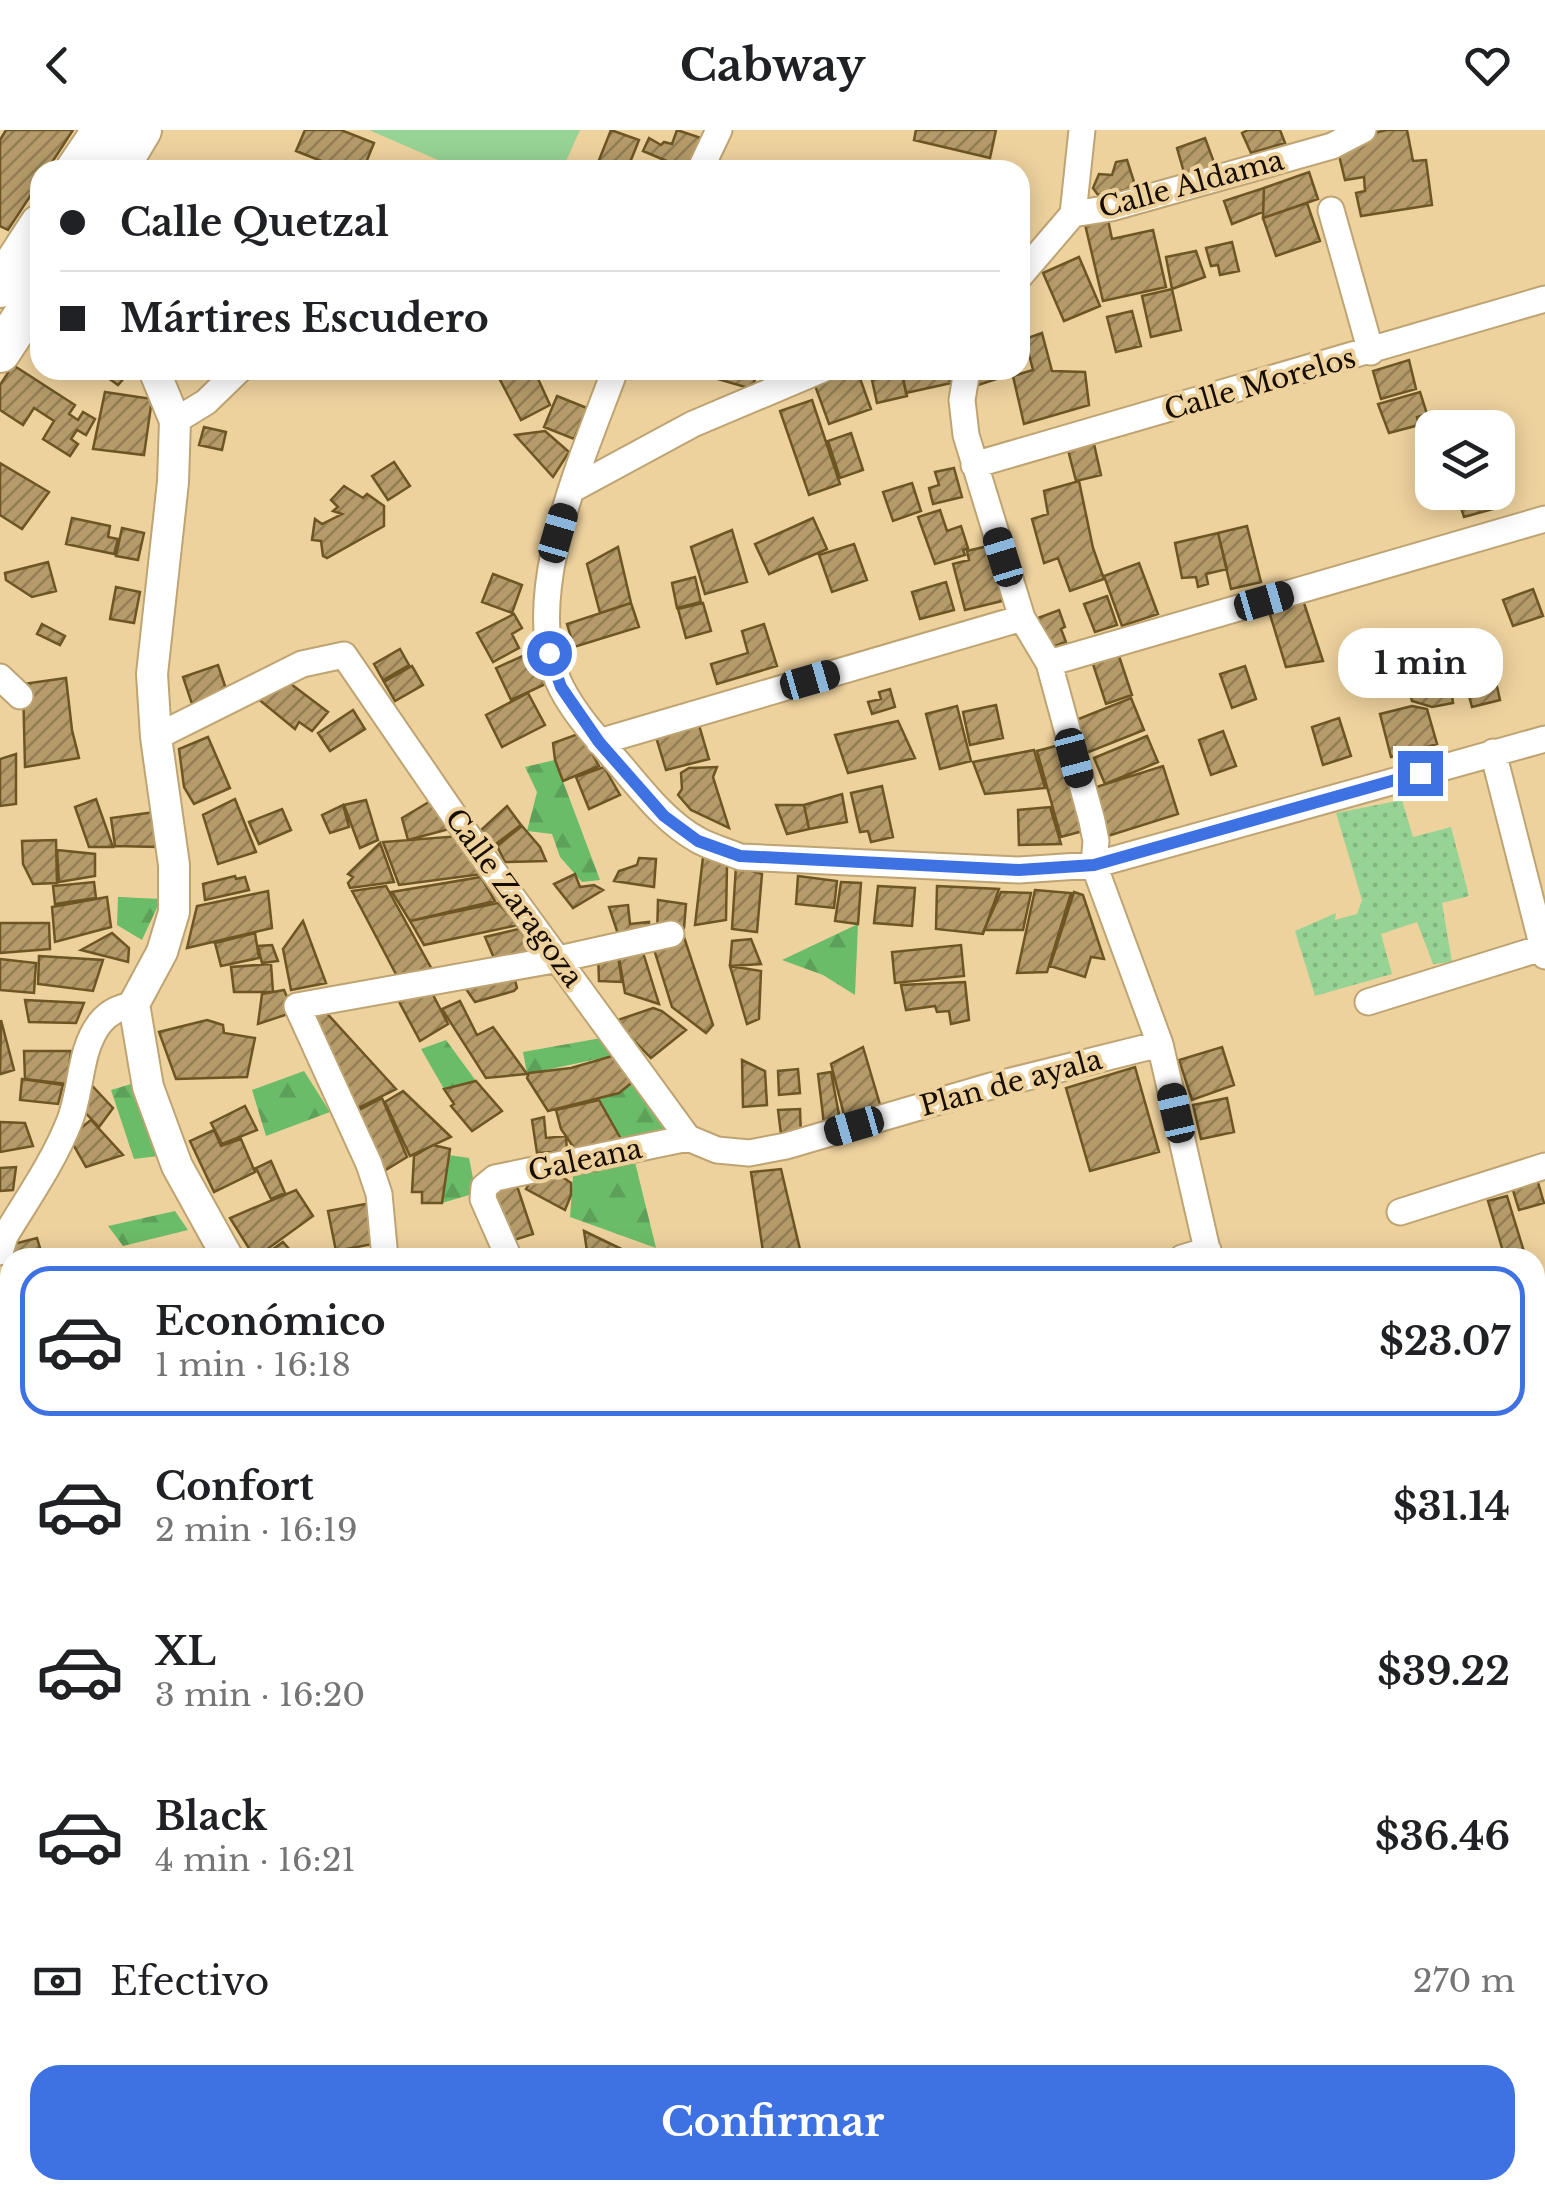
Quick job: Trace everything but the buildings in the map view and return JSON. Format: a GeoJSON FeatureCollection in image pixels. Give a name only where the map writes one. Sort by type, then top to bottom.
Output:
{"type":"FeatureCollection","features":[{"type":"Feature","properties":{"kind":"main road"},"geometry":{"type":"LineString","coordinates":[[83,160],[103,130]]}},
{"type":"Feature","properties":{"kind":"main road"},"geometry":{"type":"LineString","coordinates":[[123,160],[142,130]]}},
{"type":"Feature","properties":{"kind":"main road"},"geometry":{"type":"LineString","coordinates":[[0,287],[30,240]]}},
{"type":"Feature","properties":{"kind":"main road"},"geometry":{"type":"LineString","coordinates":[[0,352],[30,306]]}},
{"type":"Feature","properties":{"kind":"street"},"geometry":{"type":"LineString","coordinates":[[705,160],[719,130]]}},
{"type":"Feature","properties":{"kind":"street"},"geometry":{"type":"LineString","coordinates":[[1030,265],[1074,214],[1082,130]]}},
{"type":"Feature","properties":{"kind":"street","name":"Calle Aldama"},"geometry":{"type":"LineString","coordinates":[[1074,214],[1111,208],[1332,146],[1363,130]]}},
{"type":"Feature","properties":{"kind":"street"},"geometry":{"type":"LineString","coordinates":[[1331,210],[1371,352]]}},
{"type":"Feature","properties":{"kind":"street","name":"Calle Morelos"},"geometry":{"type":"LineString","coordinates":[[974,465],[1545,299]]}},
{"type":"Feature","properties":{"kind":"street"},"geometry":{"type":"LineString","coordinates":[[158,380],[175,421],[174,482],[152,674],[156,737],[174,864],[174,912],[162,952],[134,1004],[148,1087],[171,1150],[223,1248]]}},
{"type":"Feature","properties":{"kind":"street"},"geometry":{"type":"LineString","coordinates":[[175,421],[206,402],[229,380]]}},
{"type":"Feature","properties":{"kind":"street"},"geometry":{"type":"LineString","coordinates":[[611,380],[571,490],[550,573],[549,653],[561,687],[599,742],[664,816],[698,841],[740,856],[1019,870],[1094,865],[1545,739]]}},
{"type":"Feature","properties":{"kind":"street"},"geometry":{"type":"LineString","coordinates":[[571,490],[693,424],[798,380]]}},
{"type":"Feature","properties":{"kind":"street"},"geometry":{"type":"LineString","coordinates":[[965,380],[962,400],[974,465],[1022,618],[1048,663],[1092,821],[1096,841],[1094,865],[1160,1044],[1207,1248]]}},
{"type":"Feature","properties":{"kind":"street"},"geometry":{"type":"LineString","coordinates":[[1048,663],[1545,519]]}},
{"type":"Feature","properties":{"kind":"street"},"geometry":{"type":"LineString","coordinates":[[599,742],[1022,618]]}},
{"type":"Feature","properties":{"kind":"street","name":"Calle Zaragoza"},"geometry":{"type":"LineString","coordinates":[[156,737],[302,664],[344,655],[475,846],[688,1138]]}},
{"type":"Feature","properties":{"kind":"street"},"geometry":{"type":"LineString","coordinates":[[0,676],[20,696]]}},
{"type":"Feature","properties":{"kind":"street"},"geometry":{"type":"LineString","coordinates":[[1368,1002],[1544,950],[1493,752]]}},
{"type":"Feature","properties":{"kind":"street"},"geometry":{"type":"LineString","coordinates":[[385,1248],[379,1194],[369,1164],[297,1006],[671,934]]}},
{"type":"Feature","properties":{"kind":"street"},"geometry":{"type":"LineString","coordinates":[[1,1248],[4,1236],[58,1149],[98,1025],[113,1010],[134,1004]]}},
{"type":"Feature","properties":{"kind":"street","name":"Plan de ayala"},"geometry":{"type":"LineString","coordinates":[[688,1138],[717,1150],[749,1152],[786,1146],[991,1086],[1160,1044]]}},
{"type":"Feature","properties":{"kind":"street","name":"Galeana"},"geometry":{"type":"LineString","coordinates":[[504,1248],[482,1199],[484,1187],[495,1178],[688,1138]]}},
{"type":"Feature","properties":{"kind":"street"},"geometry":{"type":"LineString","coordinates":[[1400,1212],[1545,1166]]}},
{"type":"Feature","properties":{"kind":"green space"},"geometry":{"type":"Polygon","coordinates":[[[369,130],[580,130],[566,160],[438,160],[369,130]]]}},
{"type":"Feature","properties":{"kind":"green space"},"geometry":{"type":"Polygon","coordinates":[[[555,760],[600,880],[582,882],[560,857],[552,834],[527,831],[537,792],[525,767],[555,760]]]}},
{"type":"Feature","properties":{"kind":"green space"},"geometry":{"type":"Polygon","coordinates":[[[1402,800],[1413,837],[1451,827],[1469,896],[1442,903],[1452,962],[1433,964],[1417,922],[1381,934],[1392,974],[1315,996],[1295,931],[1336,913],[1335,920],[1357,914],[1362,900],[1336,813],[1402,800]]]}},
{"type":"Feature","properties":{"kind":"green space"},"geometry":{"type":"Polygon","coordinates":[[[118,897],[161,899],[142,940],[117,925],[118,897]]]}},
{"type":"Feature","properties":{"kind":"green space"},"geometry":{"type":"Polygon","coordinates":[[[858,924],[855,995],[823,975],[782,960],[858,924]]]}},
{"type":"Feature","properties":{"kind":"green space"},"geometry":{"type":"Polygon","coordinates":[[[601,1038],[616,1055],[527,1074],[523,1052],[601,1038]]]}},
{"type":"Feature","properties":{"kind":"green space"},"geometry":{"type":"Polygon","coordinates":[[[446,1040],[476,1081],[444,1089],[421,1049],[446,1040]]]}},
{"type":"Feature","properties":{"kind":"green space"},"geometry":{"type":"Polygon","coordinates":[[[304,1071],[330,1112],[266,1136],[252,1090],[304,1071]]]}},
{"type":"Feature","properties":{"kind":"green space"},"geometry":{"type":"Polygon","coordinates":[[[635,1080],[668,1129],[626,1148],[599,1100],[635,1080]]]}},
{"type":"Feature","properties":{"kind":"green space"},"geometry":{"type":"Polygon","coordinates":[[[141,1081],[167,1155],[134,1159],[111,1090],[141,1081]]]}},
{"type":"Feature","properties":{"kind":"green space"},"geometry":{"type":"Polygon","coordinates":[[[449,1155],[469,1158],[476,1193],[442,1203],[449,1155]]]}},
{"type":"Feature","properties":{"kind":"green space"},"geometry":{"type":"Polygon","coordinates":[[[634,1158],[656,1248],[570,1217],[573,1175],[634,1158]]]}},
{"type":"Feature","properties":{"kind":"green space"},"geometry":{"type":"Polygon","coordinates":[[[175,1211],[188,1230],[123,1246],[108,1226],[175,1211]]]}},
{"type":"Feature","properties":{"kind":"route"},"geometry":{"type":"LineString","coordinates":[[549,653],[561,687],[599,742],[664,816],[698,841],[740,856],[1057,870],[1094,865],[1420,773]]}}]}
